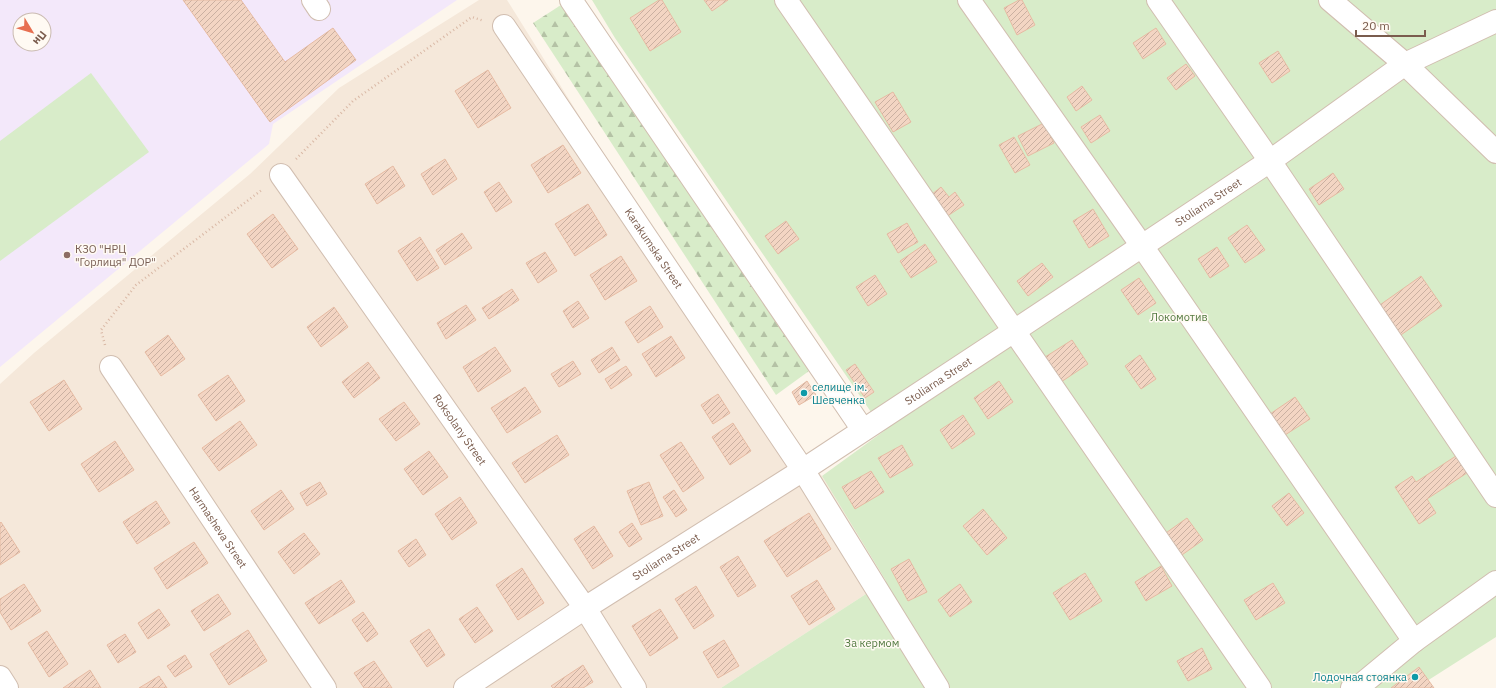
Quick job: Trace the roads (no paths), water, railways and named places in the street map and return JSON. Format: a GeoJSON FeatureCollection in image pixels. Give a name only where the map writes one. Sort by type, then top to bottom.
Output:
{"type":"FeatureCollection","features":[{"type":"Feature","properties":{"kind":"street"},"geometry":{"type":"LineString","coordinates":[[571,0],[863,430]]}},
{"type":"Feature","properties":{"kind":"street"},"geometry":{"type":"LineString","coordinates":[[786,0],[1260,688]]}},
{"type":"Feature","properties":{"kind":"street"},"geometry":{"type":"LineString","coordinates":[[969,0],[1142,246],[1414,641]]}},
{"type":"Feature","properties":{"kind":"street"},"geometry":{"type":"LineString","coordinates":[[1158,0],[1270,161],[1496,496]]}},
{"type":"Feature","properties":{"kind":"street"},"geometry":{"type":"LineString","coordinates":[[1330,0],[1405,64],[1496,152]]}},
{"type":"Feature","properties":{"kind":"street","name":"Stoliarna Street"},"geometry":{"type":"LineString","coordinates":[[464,688],[585,608],[803,470],[1014,331],[1270,161],[1405,64],[1496,21]]}},
{"type":"Feature","properties":{"kind":"street","name":"Karakumska Street"},"geometry":{"type":"LineString","coordinates":[[504,26],[803,470],[938,688]]}},
{"type":"Feature","properties":{"kind":"street","name":"Roksolany Street"},"geometry":{"type":"LineString","coordinates":[[281,175],[585,608],[634,688]]}},
{"type":"Feature","properties":{"kind":"street","name":"Harmasheva Street"},"geometry":{"type":"LineString","coordinates":[[111,367],[325,688]]}},
{"type":"Feature","properties":{"kind":"street"},"geometry":{"type":"LineString","coordinates":[[1352,688],[1362,684],[1414,641],[1496,582]]}},
{"type":"Feature","properties":{"kind":"street"},"geometry":{"type":"LineString","coordinates":[[0,678],[7,688]]}},
{"type":"Feature","properties":{"kind":"place","name":"КЗО \"НРЦ \"Горлиця\" ДОР\""},"geometry":{"type":"Point","coordinates":[67,255]}},
{"type":"Feature","properties":{"kind":"place","name":"селище ім. Шевченка"},"geometry":{"type":"Point","coordinates":[804,393]}},
{"type":"Feature","properties":{"kind":"place","name":"Лодочная стоянка"},"geometry":{"type":"Point","coordinates":[1415,677]}},
{"type":"Feature","properties":{"kind":"park label","name":"Локомотив"},"geometry":{"type":"Point","coordinates":[1179,317]}},
{"type":"Feature","properties":{"kind":"park label","name":"За кермом"},"geometry":{"type":"Point","coordinates":[872,643]}}]}
